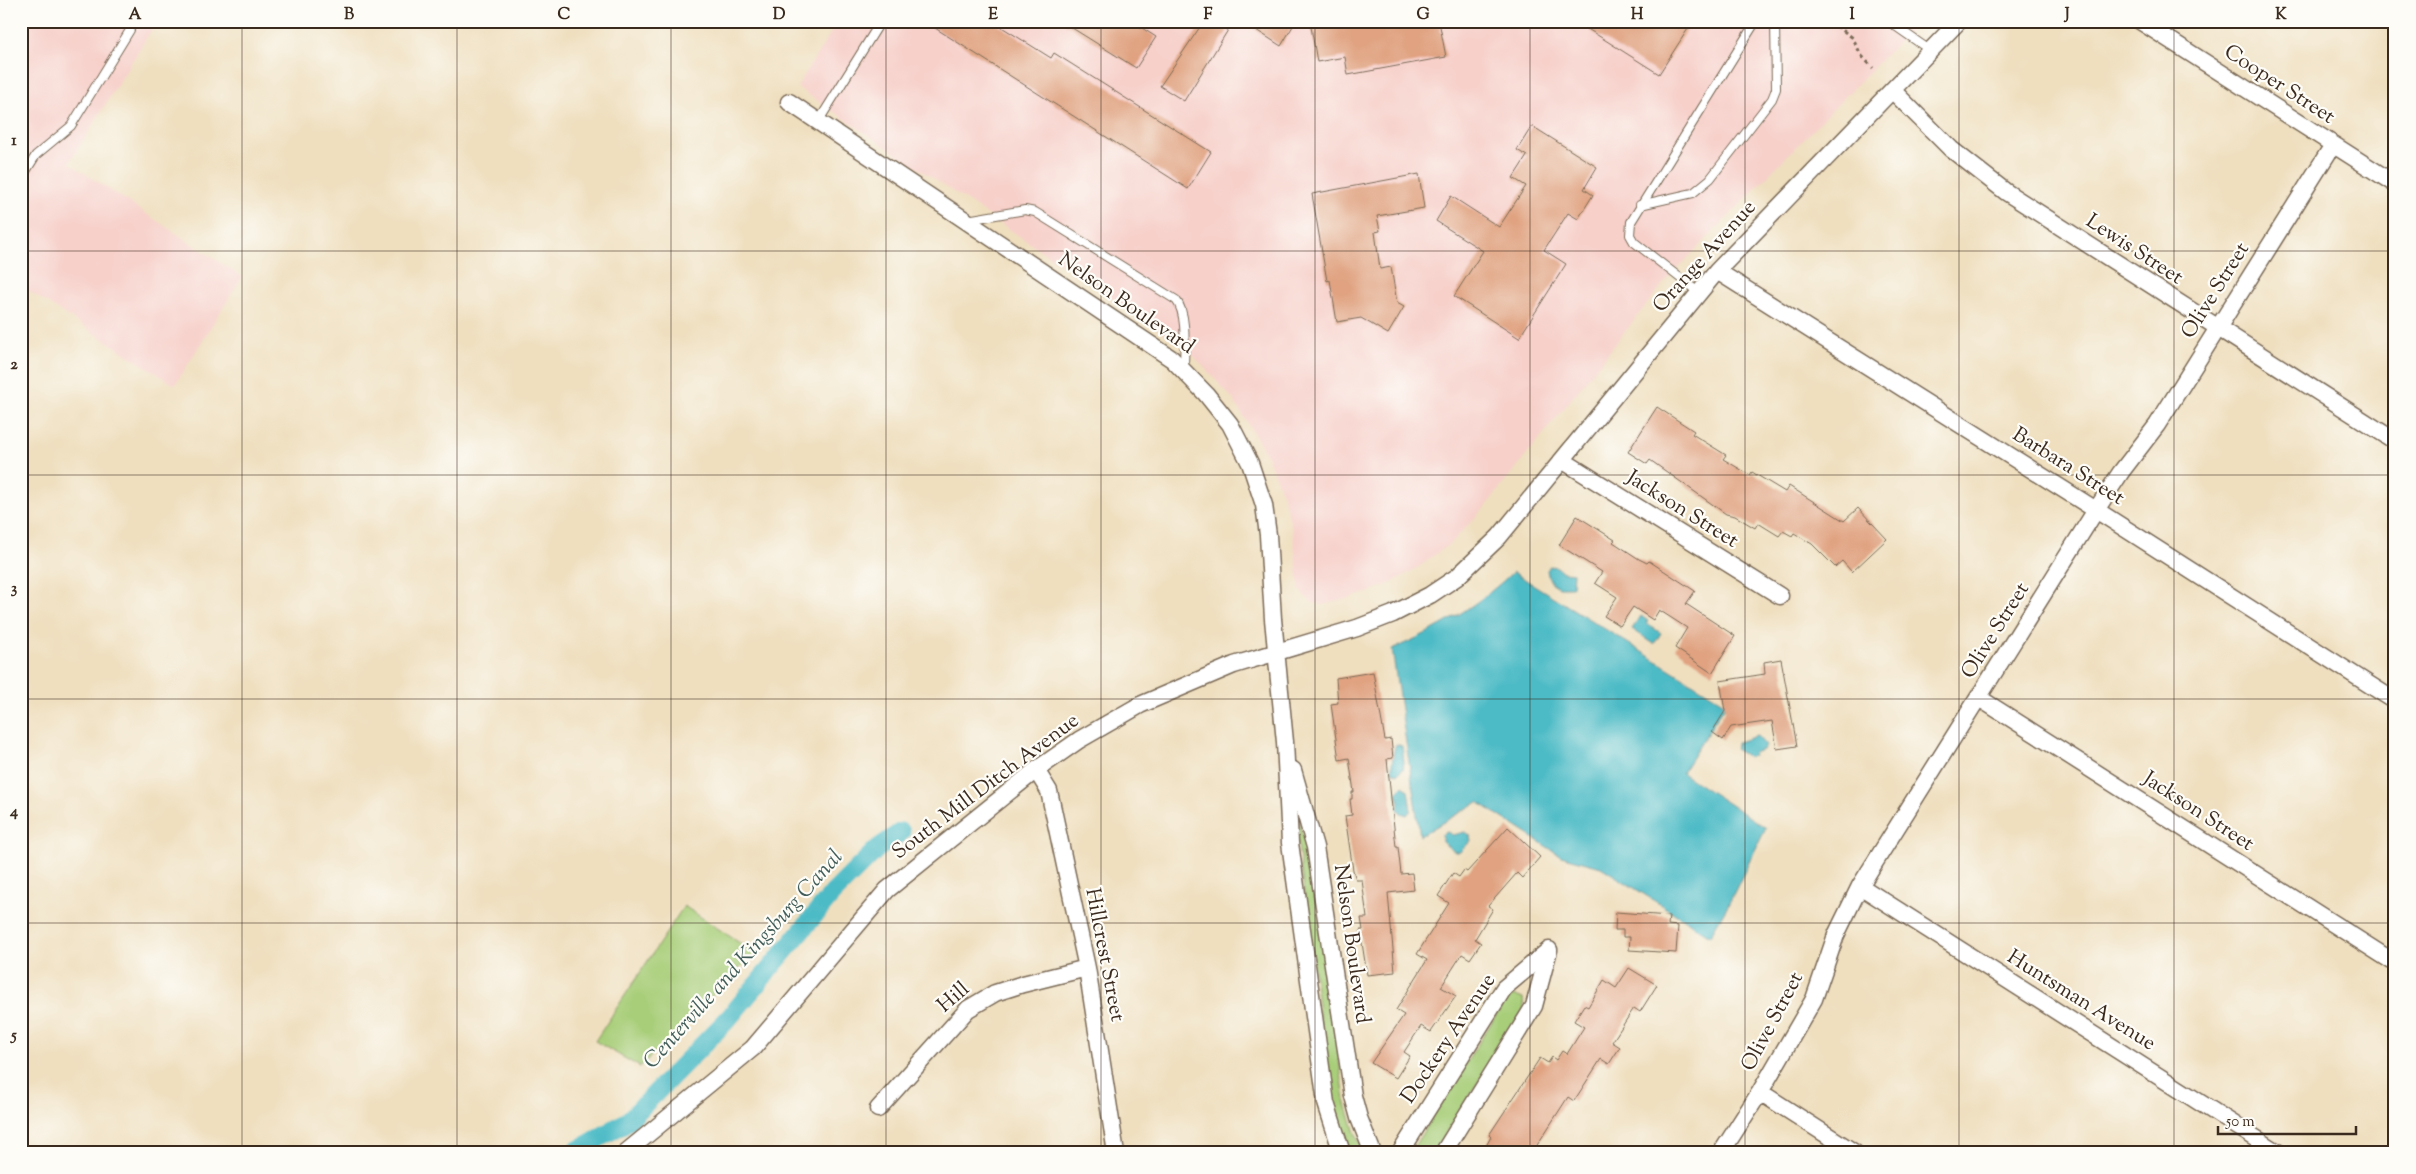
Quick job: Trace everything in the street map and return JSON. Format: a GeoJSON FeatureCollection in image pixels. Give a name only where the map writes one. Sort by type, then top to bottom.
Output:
{"type":"FeatureCollection","features":[{"type":"Feature","properties":{"kind":"street","name":"Orange Avenue"},"geometry":{"type":"LineString","coordinates":[[1499,537],[1698,292],[1960,21]]}},
{"type":"Feature","properties":{"kind":"street","name":"Cooper Street"},"geometry":{"type":"LineString","coordinates":[[2140,21],[2395,184]]}},
{"type":"Feature","properties":{"kind":"street","name":"Lewis Street"},"geometry":{"type":"LineString","coordinates":[[1892,90],[1951,149],[1991,181],[2218,329],[2395,441]]}},
{"type":"Feature","properties":{"kind":"street","name":"Nelson Boulevard"},"geometry":{"type":"LineString","coordinates":[[789,102],[967,220],[1184,368],[1230,424],[1242,444],[1258,482],[1268,535],[1276,651],[1285,742],[1290,843],[1322,1076],[1330,1121],[1342,1153]]}},
{"type":"Feature","properties":{"kind":"street","name":"Olive Street"},"geometry":{"type":"LineString","coordinates":[[1721,1153],[1760,1092],[1814,999],[1836,935],[1860,886],[2096,510],[2121,472],[2157,425],[2333,145]]}},
{"type":"Feature","properties":{"kind":"street","name":"Barbara Street"},"geometry":{"type":"LineString","coordinates":[[1717,271],[2096,510],[2395,702]]}},
{"type":"Feature","properties":{"kind":"street","name":"Jackson Street"},"geometry":{"type":"LineString","coordinates":[[1562,460],[1780,596]]}},
{"type":"Feature","properties":{"kind":"street","name":"South Mill Ditch Avenue"},"geometry":{"type":"LineString","coordinates":[[625,1153],[753,1048],[887,890],[1036,770],[1079,740],[1140,705],[1234,666],[1276,651],[1357,628],[1411,605],[1457,577],[1499,537]]}},
{"type":"Feature","properties":{"kind":"street","name":"Jackson Street"},"geometry":{"type":"LineString","coordinates":[[1979,698],[2395,963]]}},
{"type":"Feature","properties":{"kind":"street","name":"Nelson Boulevard"},"geometry":{"type":"LineString","coordinates":[[1285,742],[1315,847],[1353,1096],[1359,1118],[1374,1153]]}},
{"type":"Feature","properties":{"kind":"street","name":"Hillcrest Street"},"geometry":{"type":"LineString","coordinates":[[1036,770],[1049,791],[1087,968],[1116,1153]]}},
{"type":"Feature","properties":{"kind":"street","name":"Huntsman Avenue"},"geometry":{"type":"LineString","coordinates":[[1860,886],[2279,1153]]}},
{"type":"Feature","properties":{"kind":"street","name":"Dockery Avenue"},"geometry":{"type":"LineString","coordinates":[[1400,1153],[1504,988],[1549,950],[1534,1006],[1443,1153]]}},
{"type":"Feature","properties":{"kind":"street","name":"Hill"},"geometry":{"type":"LineString","coordinates":[[878,1110],[968,1009],[995,993],[1087,968]]}},
{"type":"Feature","properties":{"kind":"street"},"geometry":{"type":"LineString","coordinates":[[1760,1092],[1855,1153]]}},
{"type":"Feature","properties":{"kind":"lane"},"geometry":{"type":"LineString","coordinates":[[21,179],[36,155],[71,126],[130,30],[126,21]]}},
{"type":"Feature","properties":{"kind":"lane"},"geometry":{"type":"LineString","coordinates":[[818,122],[881,21]]}},
{"type":"Feature","properties":{"kind":"lane"},"geometry":{"type":"LineString","coordinates":[[1698,292],[1634,242],[1629,229],[1640,205],[1756,21]]}},
{"type":"Feature","properties":{"kind":"lane"},"geometry":{"type":"LineString","coordinates":[[1640,205],[1693,193],[1698,190],[1710,179],[1772,99],[1776,89],[1775,21]]}},
{"type":"Feature","properties":{"kind":"lane"},"geometry":{"type":"LineString","coordinates":[[1888,21],[1931,51]]}},
{"type":"Feature","properties":{"kind":"lane"},"geometry":{"type":"LineString","coordinates":[[967,220],[1025,210],[1035,212],[1176,300],[1181,311],[1185,342],[1184,368]]}},
{"type":"Feature","properties":{"kind":"path"},"geometry":{"type":"LineString","coordinates":[[1830,21],[1853,38],[1861,55],[1873,68]]}},
{"type":"Feature","properties":{"kind":"shaded area"},"geometry":{"type":"Polygon","coordinates":[[[21,21],[157,21],[69,163],[242,277],[175,385],[21,286],[21,21]]]}},
{"type":"Feature","properties":{"kind":"shaded area"},"geometry":{"type":"Polygon","coordinates":[[[838,21],[1919,21],[1668,278],[1485,507],[1453,541],[1423,564],[1393,582],[1367,593],[1323,605],[1311,602],[1300,590],[1292,528],[1282,493],[1267,455],[1233,399],[1192,354],[1146,321],[797,87],[838,21]]]}},
{"type":"Feature","properties":{"kind":"green space"},"geometry":{"type":"Polygon","coordinates":[[[1293,803],[1308,852],[1345,1100],[1354,1130],[1364,1153],[1350,1153],[1333,1105],[1323,1046],[1293,803]]]}},
{"type":"Feature","properties":{"kind":"green space"},"geometry":{"type":"Polygon","coordinates":[[[684,906],[755,953],[640,1067],[595,1041],[684,906]]]}},
{"type":"Feature","properties":{"kind":"green space"},"geometry":{"type":"Polygon","coordinates":[[[1513,995],[1523,999],[1524,1009],[1434,1153],[1410,1153],[1505,1001],[1513,995]]]}},
{"type":"Feature","properties":{"kind":"water"},"geometry":{"type":"Polygon","coordinates":[[[1549,566],[1557,567],[1563,572],[1573,573],[1572,587],[1560,587],[1551,583],[1547,571],[1549,566]]]}},
{"type":"Feature","properties":{"kind":"water"},"geometry":{"type":"Polygon","coordinates":[[[1513,572],[1726,704],[1682,773],[1766,828],[1729,903],[1710,936],[1601,867],[1561,856],[1478,802],[1420,836],[1392,649],[1425,634],[1456,616],[1485,596],[1513,572]]]}},
{"type":"Feature","properties":{"kind":"water"},"geometry":{"type":"Polygon","coordinates":[[[1641,616],[1648,621],[1646,623],[1661,633],[1654,644],[1632,629],[1641,616]]]}},
{"type":"Feature","properties":{"kind":"water"},"geometry":{"type":"Polygon","coordinates":[[[1757,736],[1766,746],[1763,750],[1755,752],[1750,758],[1735,749],[1738,742],[1757,736]]]}},
{"type":"Feature","properties":{"kind":"water"},"geometry":{"type":"Polygon","coordinates":[[[1396,744],[1402,746],[1404,762],[1403,769],[1397,774],[1392,771],[1396,744]]]}},
{"type":"Feature","properties":{"kind":"water"},"geometry":{"type":"Polygon","coordinates":[[[1403,786],[1408,790],[1411,810],[1407,815],[1401,813],[1398,809],[1399,800],[1397,792],[1403,786]]]}},
{"type":"Feature","properties":{"kind":"water"},"geometry":{"type":"Polygon","coordinates":[[[1447,832],[1453,835],[1465,832],[1470,835],[1471,841],[1460,852],[1455,852],[1442,842],[1442,835],[1447,832]]]}},
{"type":"Feature","properties":{"kind":"building"},"geometry":{"type":"Polygon","coordinates":[[[924,21],[992,21],[1051,58],[1054,53],[1211,152],[1188,189],[924,21]]]}},
{"type":"Feature","properties":{"kind":"building"},"geometry":{"type":"Polygon","coordinates":[[[1061,21],[1131,21],[1156,37],[1136,68],[1061,21]]]}},
{"type":"Feature","properties":{"kind":"building"},"geometry":{"type":"Polygon","coordinates":[[[1204,21],[1214,21],[1228,30],[1184,101],[1160,86],[1204,21]]]}},
{"type":"Feature","properties":{"kind":"building"},"geometry":{"type":"Polygon","coordinates":[[[1242,21],[1296,21],[1281,46],[1242,21]]]}},
{"type":"Feature","properties":{"kind":"building"},"geometry":{"type":"Polygon","coordinates":[[[1310,21],[1439,21],[1446,57],[1348,75],[1345,57],[1317,62],[1310,21]]]}},
{"type":"Feature","properties":{"kind":"building"},"geometry":{"type":"Polygon","coordinates":[[[1575,21],[1693,21],[1659,74],[1575,21]]]}},
{"type":"Feature","properties":{"kind":"building"},"geometry":{"type":"Polygon","coordinates":[[[1532,126],[1597,167],[1584,189],[1593,195],[1578,219],[1568,213],[1544,250],[1566,264],[1519,338],[1454,296],[1483,251],[1436,221],[1451,196],[1499,227],[1526,186],[1513,178],[1527,156],[1517,150],[1532,126]]]}},
{"type":"Feature","properties":{"kind":"building"},"geometry":{"type":"Polygon","coordinates":[[[1419,174],[1424,208],[1377,216],[1380,231],[1375,232],[1380,269],[1391,267],[1397,303],[1404,307],[1388,334],[1361,318],[1337,322],[1330,280],[1327,281],[1312,194],[1419,174]]]}},
{"type":"Feature","properties":{"kind":"building"},"geometry":{"type":"Polygon","coordinates":[[[1657,407],[1694,431],[1692,434],[1726,455],[1723,459],[1750,475],[1752,472],[1785,492],[1789,486],[1844,521],[1858,508],[1887,539],[1852,572],[1842,561],[1835,567],[1812,544],[1794,533],[1792,536],[1783,531],[1779,536],[1758,523],[1755,528],[1735,516],[1726,514],[1650,460],[1647,464],[1628,452],[1657,407]]]}},
{"type":"Feature","properties":{"kind":"building"},"geometry":{"type":"Polygon","coordinates":[[[1577,516],[1615,540],[1613,542],[1639,559],[1647,563],[1649,561],[1695,591],[1686,604],[1735,636],[1712,673],[1675,648],[1687,628],[1659,610],[1653,620],[1633,607],[1620,626],[1604,616],[1617,597],[1595,583],[1602,572],[1559,545],[1577,516]]]}},
{"type":"Feature","properties":{"kind":"building"},"geometry":{"type":"Polygon","coordinates":[[[1781,659],[1797,746],[1777,749],[1772,721],[1731,727],[1723,740],[1712,732],[1725,711],[1720,681],[1765,674],[1764,662],[1781,659]]]}},
{"type":"Feature","properties":{"kind":"building"},"geometry":{"type":"Polygon","coordinates":[[[1373,672],[1385,740],[1391,739],[1393,758],[1387,759],[1396,847],[1398,847],[1401,874],[1412,873],[1414,890],[1388,893],[1395,972],[1367,975],[1360,930],[1363,930],[1361,918],[1367,918],[1362,880],[1356,880],[1353,870],[1345,816],[1352,815],[1350,799],[1352,799],[1352,792],[1354,792],[1349,758],[1339,760],[1331,704],[1338,703],[1336,678],[1373,672]]]}},
{"type":"Feature","properties":{"kind":"building"},"geometry":{"type":"Polygon","coordinates":[[[1508,827],[1540,857],[1522,878],[1517,873],[1488,906],[1493,909],[1475,939],[1481,943],[1470,959],[1462,954],[1441,987],[1456,996],[1431,1032],[1421,1026],[1404,1052],[1410,1056],[1396,1078],[1371,1063],[1404,1015],[1396,1010],[1427,960],[1417,954],[1449,903],[1438,896],[1453,873],[1459,877],[1464,870],[1467,872],[1508,827]]]}},
{"type":"Feature","properties":{"kind":"building"},"geometry":{"type":"Polygon","coordinates":[[[1616,912],[1669,916],[1668,925],[1678,926],[1676,953],[1629,950],[1630,937],[1623,937],[1623,930],[1615,930],[1616,912]]]}},
{"type":"Feature","properties":{"kind":"building"},"geometry":{"type":"Polygon","coordinates":[[[1629,968],[1657,985],[1640,1012],[1634,1008],[1612,1042],[1620,1047],[1609,1064],[1601,1059],[1574,1101],[1568,1097],[1532,1153],[1482,1153],[1491,1137],[1489,1135],[1540,1058],[1548,1063],[1552,1057],[1556,1060],[1562,1051],[1567,1054],[1584,1027],[1574,1021],[1584,1005],[1588,1007],[1604,980],[1616,988],[1629,968]]]}},
{"type":"Feature","properties":{"kind":"waterway","name":"Centerville and Kingsburg Canal"},"geometry":{"type":"LineString","coordinates":[[573,1153],[628,1121],[728,1019],[833,893],[877,849],[901,832]]}}]}
